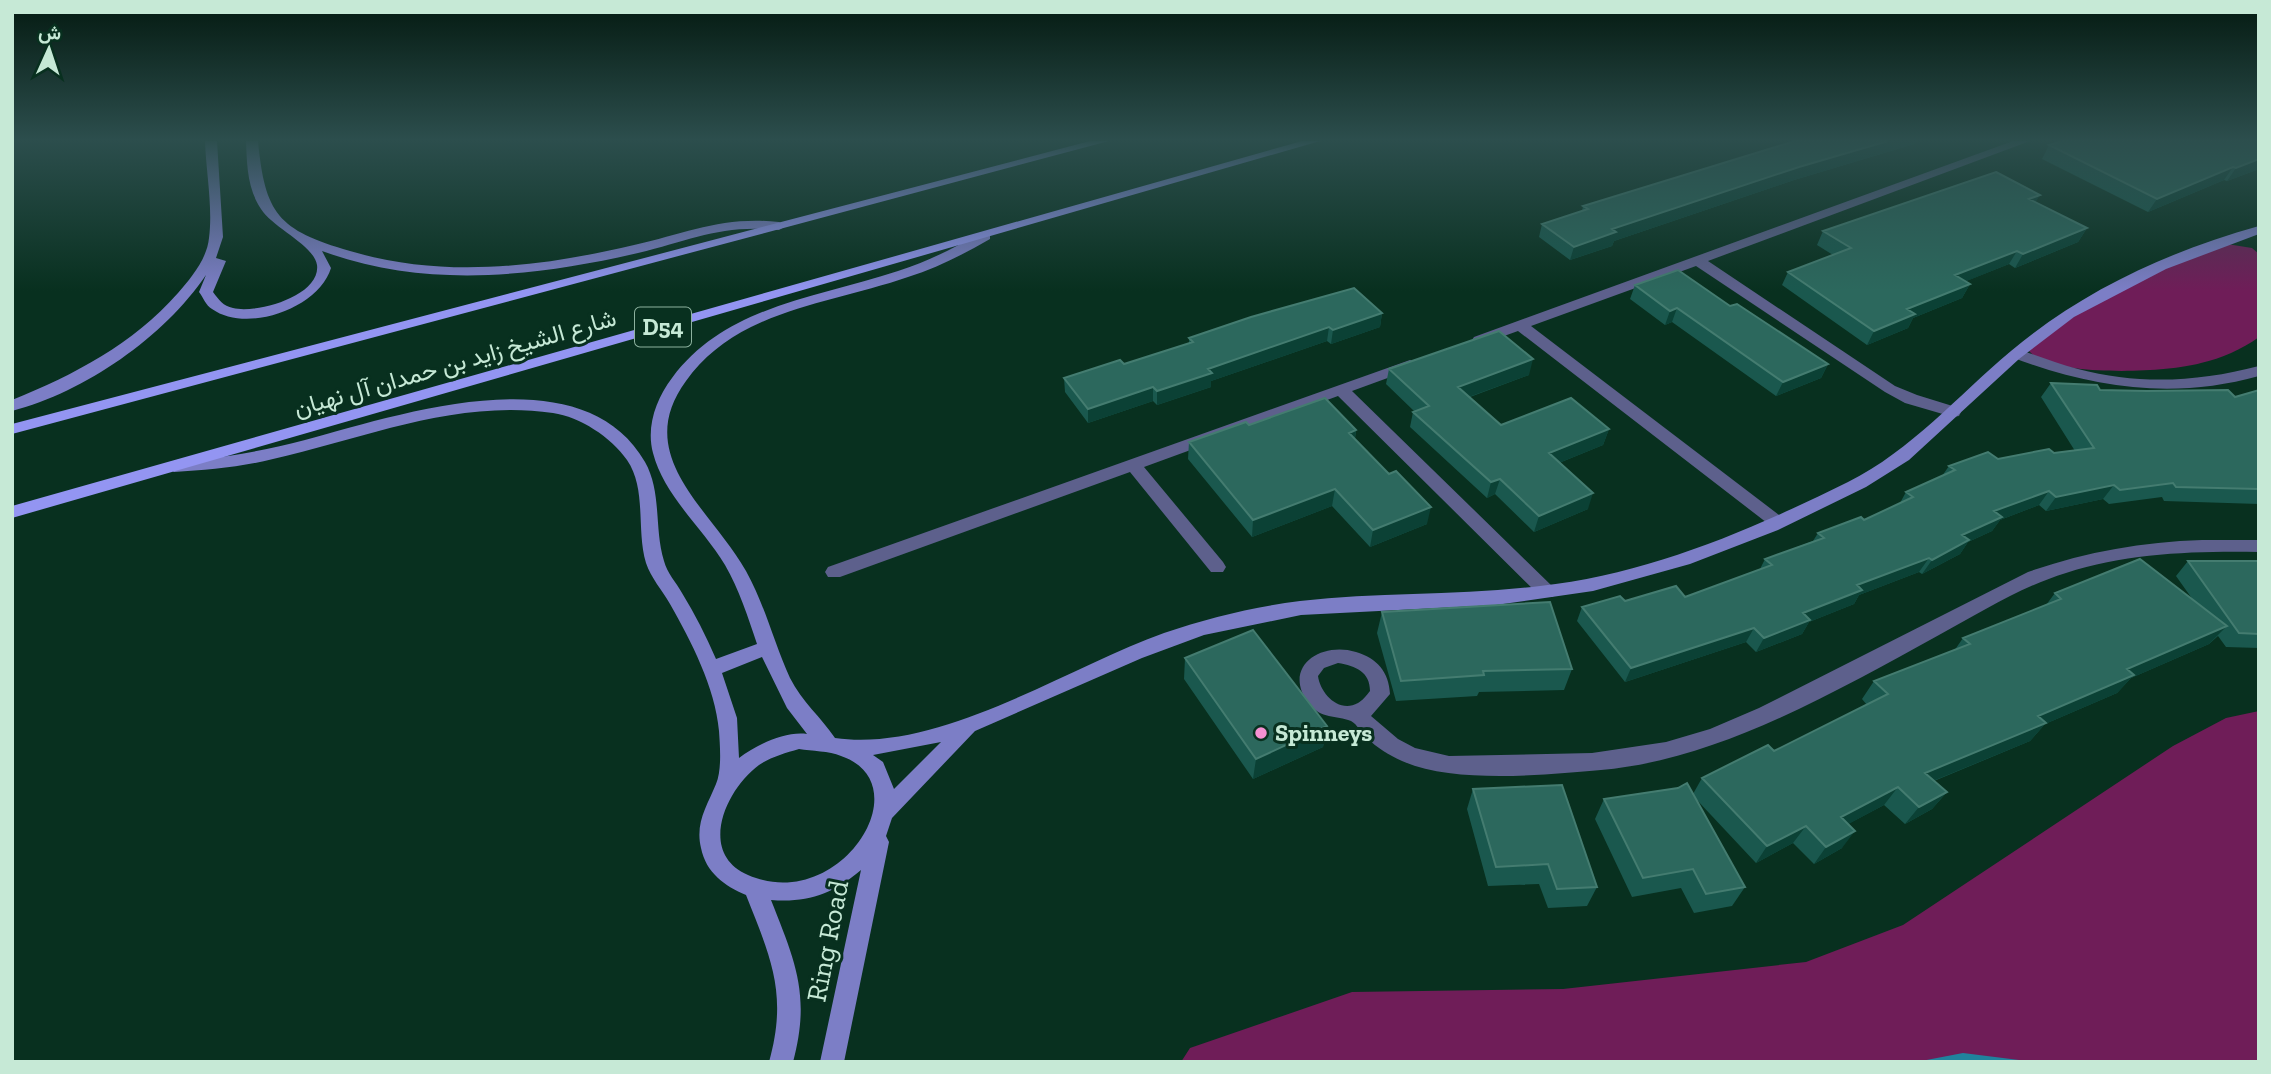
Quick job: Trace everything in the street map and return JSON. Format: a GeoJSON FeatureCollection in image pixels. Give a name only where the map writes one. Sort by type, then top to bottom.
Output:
{"type":"FeatureCollection","features":[{"type":"Feature","properties":{"kind":"main road","name":"شارع الشيخ زايد بن حمدان آل نهيان"},"geometry":{"type":"LineString","coordinates":[[12,429],[912,191]]}},
{"type":"Feature","properties":{"kind":"main road","name":"شارع الشيخ زايد بن حمدان آل نهيان"},"geometry":{"type":"LineString","coordinates":[[12,512],[1140,191]]}},
{"type":"Feature","properties":{"kind":"street"},"geometry":{"type":"LineString","coordinates":[[212,191],[214,249],[219,259],[206,292],[209,300],[224,312],[254,314],[288,304],[302,296],[316,286],[323,275],[324,265],[320,257],[302,239],[278,222],[258,191]]}},
{"type":"Feature","properties":{"kind":"street"},"geometry":{"type":"LineString","coordinates":[[1469,344],[1886,191]]}},
{"type":"Feature","properties":{"kind":"street"},"geometry":{"type":"LineString","coordinates":[[302,239],[343,254],[402,266],[488,271],[572,262],[732,224],[751,222],[779,226]]}},
{"type":"Feature","properties":{"kind":"street"},"geometry":{"type":"LineString","coordinates":[[851,749],[912,741],[971,725],[1121,659],[1182,635],[1233,620],[1338,603],[1496,598],[1548,592],[1657,570],[1708,553],[1861,482],[1896,462],[1926,439],[2016,354],[2054,324],[2110,290],[2156,268],[2256,234]]}},
{"type":"Feature","properties":{"kind":"street"},"geometry":{"type":"LineString","coordinates":[[826,741],[790,696],[740,575],[709,527],[676,485],[661,456],[659,426],[668,396],[693,361],[746,324],[786,308],[906,273],[949,256],[985,236]]}},
{"type":"Feature","properties":{"kind":"street"},"geometry":{"type":"LineString","coordinates":[[12,406],[105,362],[153,329],[171,312],[204,270],[214,249]]}},
{"type":"Feature","properties":{"kind":"street"},"geometry":{"type":"LineString","coordinates":[[1697,260],[1891,389],[1911,399],[1953,412]]}},
{"type":"Feature","properties":{"kind":"street"},"geometry":{"type":"LineString","coordinates":[[1520,325],[1777,522]]}},
{"type":"Feature","properties":{"kind":"street"},"geometry":{"type":"LineString","coordinates":[[2016,354],[2075,375],[2140,385],[2219,381],[2259,371]]}},
{"type":"Feature","properties":{"kind":"street"},"geometry":{"type":"LineString","coordinates":[[834,572],[1430,358]]}},
{"type":"Feature","properties":{"kind":"street"},"geometry":{"type":"LineString","coordinates":[[1341,390],[1548,592]]}},
{"type":"Feature","properties":{"kind":"street"},"geometry":{"type":"LineString","coordinates":[[174,466],[258,457],[452,408],[523,405],[551,408],[584,418],[611,433],[639,465],[647,491],[646,521],[652,552],[710,669],[727,717],[727,782]]}},
{"type":"Feature","properties":{"kind":"street"},"geometry":{"type":"LineString","coordinates":[[1133,465],[1217,567]]}},
{"type":"Feature","properties":{"kind":"street"},"geometry":{"type":"LineString","coordinates":[[1356,713],[1370,731],[1389,746],[1437,765],[1466,767],[1612,760],[1664,752],[1712,737],[1767,713],[1886,656],[2033,577],[2081,561],[2133,551],[2259,546]]}},
{"type":"Feature","properties":{"kind":"street"},"geometry":{"type":"LineString","coordinates":[[710,669],[769,647]]}},
{"type":"Feature","properties":{"kind":"street"},"geometry":{"type":"LineString","coordinates":[[883,821],[886,792],[879,774],[867,759],[851,749],[826,741],[799,741],[772,748],[747,762],[727,782],[713,806],[708,831],[714,856],[730,876],[755,889],[778,893],[828,883],[859,860],[883,821],[971,725]]}},
{"type":"Feature","properties":{"kind":"street","name":"Ring Road"},"geometry":{"type":"LineString","coordinates":[[832,1062],[883,821]]}},
{"type":"Feature","properties":{"kind":"street","name":"Ring Road"},"geometry":{"type":"LineString","coordinates":[[755,889],[783,958],[790,996],[791,1033],[781,1062]]}},
{"type":"Feature","properties":{"kind":"shaded area"},"geometry":{"type":"Polygon","coordinates":[[[2227,244],[2252,248],[2259,254],[2259,337],[2238,350],[2216,359],[2185,366],[2120,371],[2055,365],[2040,360],[2028,350],[2074,317],[2123,288],[2200,253],[2227,244]]]}},
{"type":"Feature","properties":{"kind":"shaded area"},"geometry":{"type":"Polygon","coordinates":[[[2259,711],[2259,1062],[1181,1062],[1190,1048],[1352,992],[1563,989],[1806,962],[1903,925],[2173,746],[2226,718],[2259,711]]]}},
{"type":"Feature","properties":{"kind":"water"},"geometry":{"type":"Polygon","coordinates":[[[1963,1053],[2019,1060],[2023,1062],[1916,1062],[1963,1053]]]}},
{"type":"Feature","properties":{"kind":"building"},"geometry":{"type":"Polygon","coordinates":[[[1632,191],[1726,191],[1612,229],[1616,232],[1574,247],[1542,224],[1588,209],[1583,206],[1632,191]]]}},
{"type":"Feature","properties":{"kind":"building"},"geometry":{"type":"Polygon","coordinates":[[[1940,191],[2033,191],[2040,195],[2029,199],[2087,228],[2023,254],[2017,251],[1955,275],[1970,284],[1907,309],[1915,314],[1874,331],[1788,272],[1851,248],[1823,231],[1940,191]]]}},
{"type":"Feature","properties":{"kind":"building"},"geometry":{"type":"Polygon","coordinates":[[[2141,191],[2176,191],[2157,199],[2141,191]]]}},
{"type":"Feature","properties":{"kind":"building"},"geometry":{"type":"Polygon","coordinates":[[[1678,270],[1730,306],[1737,304],[1828,364],[1783,382],[1677,308],[1670,311],[1635,285],[1678,270]]]}},
{"type":"Feature","properties":{"kind":"building"},"geometry":{"type":"Polygon","coordinates":[[[1354,288],[1382,313],[1333,330],[1329,327],[1208,369],[1212,373],[1157,391],[1153,387],[1088,409],[1064,378],[1120,360],[1124,364],[1193,342],[1189,338],[1251,317],[1354,288]]]}},
{"type":"Feature","properties":{"kind":"building"},"geometry":{"type":"Polygon","coordinates":[[[1499,331],[1533,359],[1458,387],[1501,425],[1571,398],[1609,429],[1549,453],[1593,493],[1539,516],[1500,479],[1491,482],[1413,412],[1429,406],[1389,369],[1499,331]]]}},
{"type":"Feature","properties":{"kind":"building"},"geometry":{"type":"Polygon","coordinates":[[[2051,383],[2097,385],[2100,390],[2228,390],[2235,397],[2259,390],[2259,489],[2176,487],[2173,483],[2120,490],[2114,485],[2056,497],[2049,491],[1994,511],[2002,517],[1962,535],[1969,540],[1932,560],[1929,558],[1857,585],[1862,590],[1803,613],[1810,620],[1764,638],[1754,628],[1631,668],[1582,607],[1620,596],[1625,601],[1676,586],[1685,597],[1772,565],[1765,559],[1824,538],[1818,533],[1861,517],[1864,520],[1913,497],[1906,492],[1955,470],[1949,466],[1988,452],[1998,459],[2049,449],[2054,453],[2094,448],[2051,383]]]}},
{"type":"Feature","properties":{"kind":"building"},"geometry":{"type":"Polygon","coordinates":[[[1325,398],[1356,430],[1349,433],[1389,474],[1396,471],[1431,507],[1373,530],[1335,489],[1253,520],[1189,442],[1246,422],[1249,425],[1325,398]]]}},
{"type":"Feature","properties":{"kind":"building"},"geometry":{"type":"Polygon","coordinates":[[[2140,559],[2227,626],[2127,669],[2134,675],[2038,716],[2046,723],[1925,773],[1947,792],[1919,807],[1898,787],[1841,817],[1855,831],[1826,847],[1806,826],[1767,846],[1702,778],[1768,745],[1774,751],[1888,694],[1874,681],[1970,644],[1963,638],[2061,599],[2055,593],[2140,559]]]}},
{"type":"Feature","properties":{"kind":"building"},"geometry":{"type":"Polygon","coordinates":[[[2188,561],[2259,561],[2259,634],[2239,633],[2188,561]]]}},
{"type":"Feature","properties":{"kind":"building"},"geometry":{"type":"Polygon","coordinates":[[[1550,602],[1572,669],[1483,671],[1484,675],[1401,681],[1382,612],[1550,602]]]}},
{"type":"Feature","properties":{"kind":"building"},"geometry":{"type":"Polygon","coordinates":[[[1253,630],[1327,726],[1256,759],[1185,658],[1253,630]]]}},
{"type":"Feature","properties":{"kind":"building"},"geometry":{"type":"Polygon","coordinates":[[[1687,783],[1745,887],[1706,894],[1693,869],[1643,878],[1604,799],[1678,788],[1687,783]]]}},
{"type":"Feature","properties":{"kind":"building"},"geometry":{"type":"Polygon","coordinates":[[[1562,785],[1597,887],[1557,889],[1548,864],[1496,867],[1473,789],[1562,785]]]}},
{"type":"Feature","properties":{"kind":"place","name":"Spinneys"},"geometry":{"type":"Point","coordinates":[1261,733]}}]}
